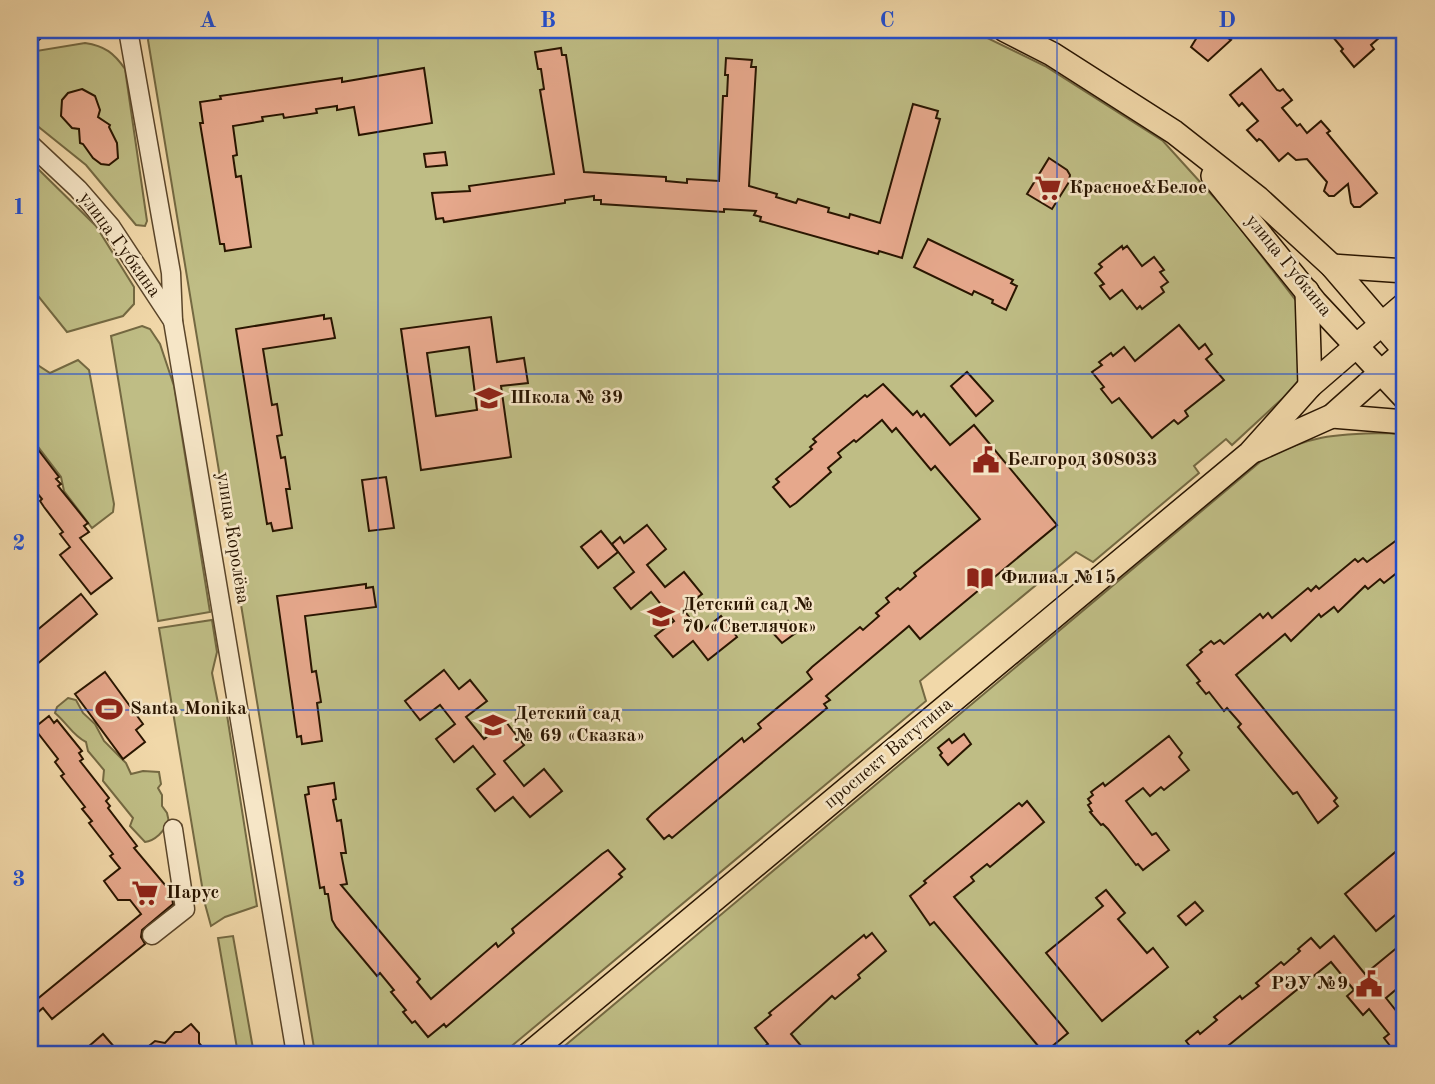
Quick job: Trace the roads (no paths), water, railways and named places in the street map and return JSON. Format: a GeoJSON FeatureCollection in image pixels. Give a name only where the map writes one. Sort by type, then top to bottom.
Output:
{"type":"FeatureCollection","features":[{"type":"Feature","properties":{"kind":"main road","name":"улица Губкина"},"geometry":{"type":"LineString","coordinates":[[1005,30],[1052,54],[1174,132],[1258,198],[1336,271],[1405,351]]}},
{"type":"Feature","properties":{"kind":"main road","name":"улица Губкина"},"geometry":{"type":"LineString","coordinates":[[1174,132],[1234,199],[1311,297],[1405,398]]}},
{"type":"Feature","properties":{"kind":"main road"},"geometry":{"type":"LineString","coordinates":[[1336,271],[1405,271]]}},
{"type":"Feature","properties":{"kind":"main road"},"geometry":{"type":"LineString","coordinates":[[1311,297],[1336,299],[1340,290],[1336,271]]}},
{"type":"Feature","properties":{"kind":"main road"},"geometry":{"type":"LineString","coordinates":[[1336,271],[1359,318],[1353,371],[1338,411]]}},
{"type":"Feature","properties":{"kind":"main road"},"geometry":{"type":"LineString","coordinates":[[1311,297],[1359,318],[1382,324],[1405,322]]}},
{"type":"Feature","properties":{"kind":"main road"},"geometry":{"type":"LineString","coordinates":[[1311,297],[1314,383]]}},
{"type":"Feature","properties":{"kind":"main road","name":"проспект Ватутина"},"geometry":{"type":"LineString","coordinates":[[529,1054],[1250,453],[1314,383],[1405,304]]}},
{"type":"Feature","properties":{"kind":"main road","name":"проспект Ватутина"},"geometry":{"type":"LineString","coordinates":[[1250,453],[1338,411],[1405,351]]}},
{"type":"Feature","properties":{"kind":"main road"},"geometry":{"type":"LineString","coordinates":[[1314,383],[1353,371],[1405,377]]}},
{"type":"Feature","properties":{"kind":"main road"},"geometry":{"type":"LineString","coordinates":[[1314,383],[1337,384],[1343,393],[1338,411]]}},
{"type":"Feature","properties":{"kind":"main road"},"geometry":{"type":"LineString","coordinates":[[1338,411],[1405,422]]}},
{"type":"Feature","properties":{"kind":"street","name":"улица Королёва"},"geometry":{"type":"LineString","coordinates":[[128,30],[171,273],[173,321],[296,1054]]}},
{"type":"Feature","properties":{"kind":"street","name":"улица Губкина"},"geometry":{"type":"LineString","coordinates":[[30,144],[78,189],[111,227],[173,321]]}},
{"type":"Feature","properties":{"kind":"street"},"geometry":{"type":"LineString","coordinates":[[152,935],[185,909],[173,829]]}},
{"type":"Feature","properties":{"kind":"place","name":"Красное&Белое"},"geometry":{"type":"Point","coordinates":[1048,188]}},
{"type":"Feature","properties":{"kind":"place","name":"Школа № 39"},"geometry":{"type":"Point","coordinates":[489,398]}},
{"type":"Feature","properties":{"kind":"place","name":"Белгород 308033"},"geometry":{"type":"Point","coordinates":[986,460]}},
{"type":"Feature","properties":{"kind":"place","name":"Филиал №15"},"geometry":{"type":"Point","coordinates":[980,578]}},
{"type":"Feature","properties":{"kind":"place","name":"Детский сад № 70 «Светлячок»"},"geometry":{"type":"Point","coordinates":[661,616]}},
{"type":"Feature","properties":{"kind":"place","name":"Santa Monika"},"geometry":{"type":"Point","coordinates":[109,709]}},
{"type":"Feature","properties":{"kind":"place","name":"Детский сад № 69 «Сказка»"},"geometry":{"type":"Point","coordinates":[493,725]}},
{"type":"Feature","properties":{"kind":"place","name":"Парус"},"geometry":{"type":"Point","coordinates":[145,893]}},
{"type":"Feature","properties":{"kind":"place","name":"РЭУ №9"},"geometry":{"type":"Point","coordinates":[1369,984]}}]}
